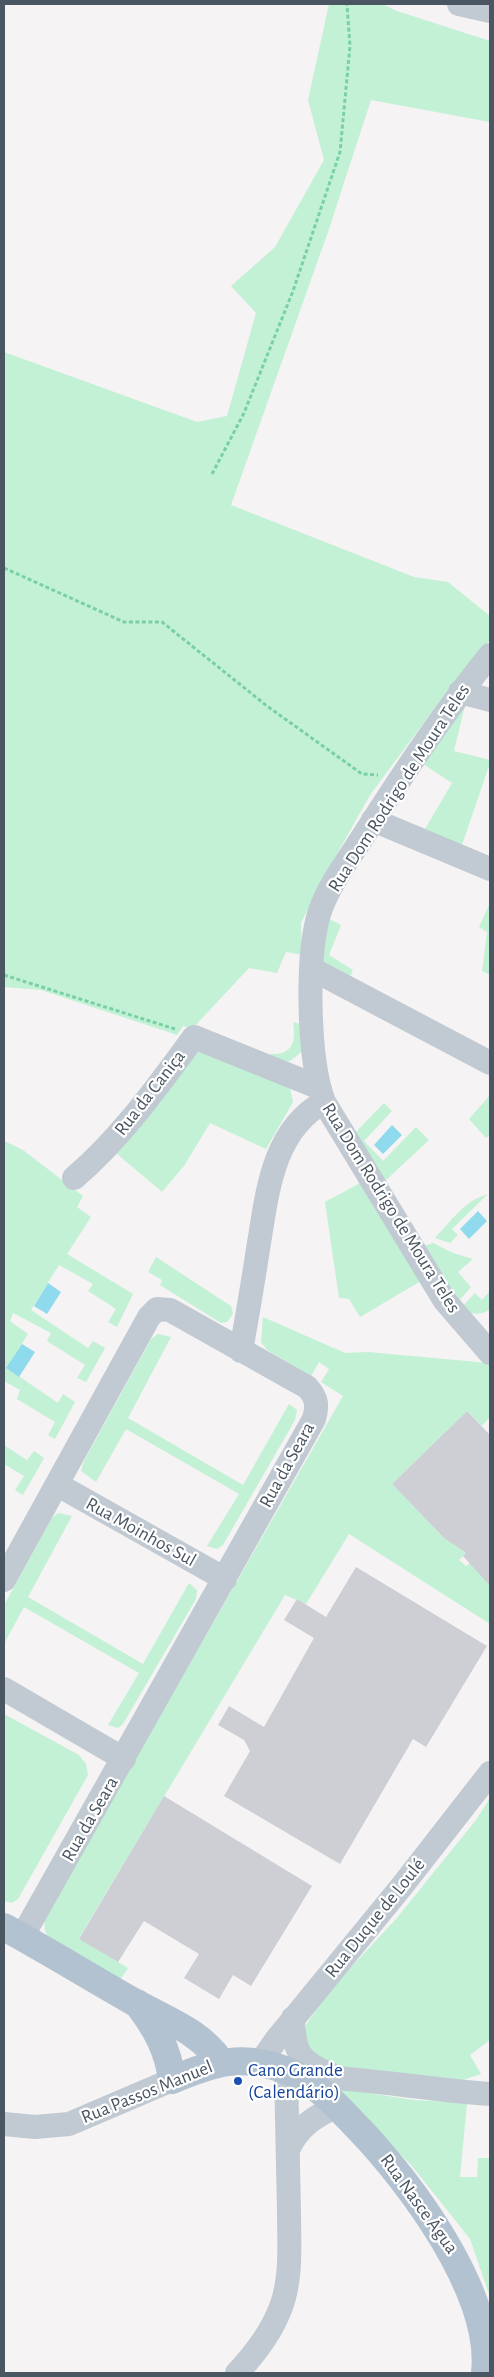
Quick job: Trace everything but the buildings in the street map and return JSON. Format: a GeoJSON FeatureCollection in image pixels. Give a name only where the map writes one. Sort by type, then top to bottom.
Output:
{"type":"FeatureCollection","features":[{"type":"Feature","properties":{"kind":"main road"},"geometry":{"type":"LineString","coordinates":[[13,1932],[137,2003],[194,2033],[212,2048],[221,2062]]}},
{"type":"Feature","properties":{"kind":"main road"},"geometry":{"type":"LineString","coordinates":[[137,2003],[163,2042],[170,2061],[172,2080]]}},
{"type":"Feature","properties":{"kind":"main road","name":"Rua Passos Manuel"},"geometry":{"type":"LineString","coordinates":[[172,2080],[209,2064],[247,2061],[260,2063],[292,2073],[337,2106]]}},
{"type":"Feature","properties":{"kind":"main road","name":"Rua Nasce Água"},"geometry":{"type":"LineString","coordinates":[[337,2106],[378,2149],[419,2197],[447,2236],[470,2279],[479,2301],[488,2346],[485,2373]]}},
{"type":"Feature","properties":{"kind":"street"},"geometry":{"type":"LineString","coordinates":[[459,4],[490,11]]}},
{"type":"Feature","properties":{"kind":"street","name":"Rua Dom Rodrigo de Moura Teles"},"geometry":{"type":"LineString","coordinates":[[486,1339],[445,1301],[321,1095],[313,1053],[312,969],[314,933],[319,913],[331,887],[401,777],[460,692],[490,655]]}},
{"type":"Feature","properties":{"kind":"street"},"geometry":{"type":"LineString","coordinates":[[460,692],[490,700]]}},
{"type":"Feature","properties":{"kind":"street"},"geometry":{"type":"LineString","coordinates":[[374,820],[490,869]]}},
{"type":"Feature","properties":{"kind":"street"},"geometry":{"type":"LineString","coordinates":[[312,969],[490,1063]]}},
{"type":"Feature","properties":{"kind":"street","name":"Rua da Caniça"},"geometry":{"type":"LineString","coordinates":[[74,1178],[127,1125],[194,1037],[296,1078],[321,1095]]}},
{"type":"Feature","properties":{"kind":"street"},"geometry":{"type":"LineString","coordinates":[[296,1078],[304,1096],[303,1118]]}},
{"type":"Feature","properties":{"kind":"street"},"geometry":{"type":"LineString","coordinates":[[241,1351],[271,1177],[286,1141],[321,1095]]}},
{"type":"Feature","properties":{"kind":"street","name":"Rua da Seara"},"geometry":{"type":"LineString","coordinates":[[4,1580],[150,1317],[157,1308],[170,1310],[307,1387],[316,1401],[314,1419],[124,1759],[13,1932]]}},
{"type":"Feature","properties":{"kind":"street","name":"Rua Moinhos Sul"},"geometry":{"type":"LineString","coordinates":[[58,1485],[225,1579]]}},
{"type":"Feature","properties":{"kind":"street"},"geometry":{"type":"LineString","coordinates":[[4,1689],[124,1759]]}},
{"type":"Feature","properties":{"kind":"street","name":"Rua Duque de Loulé"},"geometry":{"type":"LineString","coordinates":[[260,2063],[293,2018],[402,1886],[490,1773]]}},
{"type":"Feature","properties":{"kind":"street"},"geometry":{"type":"LineString","coordinates":[[293,2018],[294,2039],[301,2057],[316,2069],[336,2077]]}},
{"type":"Feature","properties":{"kind":"street"},"geometry":{"type":"LineString","coordinates":[[237,2373],[265,2338],[282,2306],[288,2270],[288,2150],[292,2073],[490,2094]]}},
{"type":"Feature","properties":{"kind":"street","name":"Rua Passos Manuel"},"geometry":{"type":"LineString","coordinates":[[4,2124],[35,2127],[69,2124],[172,2080]]}},
{"type":"Feature","properties":{"kind":"street"},"geometry":{"type":"LineString","coordinates":[[288,2150],[296,2134],[303,2126],[337,2106]]}},
{"type":"Feature","properties":{"kind":"path"},"geometry":{"type":"LineString","coordinates":[[212,474],[244,413],[293,291],[340,152],[350,46],[347,4]]}},
{"type":"Feature","properties":{"kind":"path"},"geometry":{"type":"LineString","coordinates":[[4,568],[124,622],[162,622],[267,706],[362,774],[401,777]]}},
{"type":"Feature","properties":{"kind":"path"},"geometry":{"type":"LineString","coordinates":[[4,975],[164,1024],[194,1037]]}},
{"type":"Feature","properties":{"kind":"green space"},"geometry":{"type":"Polygon","coordinates":[[[329,4],[382,4],[397,11],[490,41],[490,122],[371,100],[328,232],[231,505],[414,577],[448,582],[490,616],[490,640],[445,694],[370,795],[323,879],[301,923],[302,955],[286,952],[277,973],[249,968],[192,1029],[183,1026],[177,1035],[41,990],[4,987],[4,352],[197,422],[227,416],[256,313],[231,286],[275,247],[324,160],[308,100],[329,4]]]}},
{"type":"Feature","properties":{"kind":"green space"},"geometry":{"type":"Polygon","coordinates":[[[466,701],[454,751],[490,760],[490,763],[462,845],[425,829],[452,783],[420,762],[466,701]]]}},
{"type":"Feature","properties":{"kind":"green space"},"geometry":{"type":"Polygon","coordinates":[[[490,903],[490,975],[482,971],[487,932],[479,927],[490,903]]]}},
{"type":"Feature","properties":{"kind":"green space"},"geometry":{"type":"Polygon","coordinates":[[[325,917],[341,925],[329,955],[353,970],[349,979],[324,965],[319,953],[325,917]]]}},
{"type":"Feature","properties":{"kind":"green space"},"geometry":{"type":"Polygon","coordinates":[[[293,1022],[303,1025],[304,1049],[288,1062],[268,1059],[271,1054],[284,1052],[291,1046],[294,1035],[293,1022]]]}},
{"type":"Feature","properties":{"kind":"green space"},"geometry":{"type":"Polygon","coordinates":[[[199,1049],[290,1088],[293,1102],[266,1149],[210,1123],[184,1166],[162,1192],[116,1153],[199,1049]]]}},
{"type":"Feature","properties":{"kind":"green space"},"geometry":{"type":"Polygon","coordinates":[[[490,1095],[490,1135],[486,1138],[469,1119],[490,1095]]]}},
{"type":"Feature","properties":{"kind":"green space"},"geometry":{"type":"Polygon","coordinates":[[[384,1103],[392,1111],[364,1141],[383,1161],[416,1127],[429,1140],[383,1183],[353,1135],[384,1103]]]}},
{"type":"Feature","properties":{"kind":"green space"},"geometry":{"type":"Polygon","coordinates":[[[4,1141],[23,1150],[83,1196],[77,1207],[91,1217],[67,1254],[133,1294],[117,1327],[108,1322],[116,1309],[88,1291],[93,1284],[59,1265],[31,1310],[88,1348],[93,1341],[105,1348],[86,1382],[77,1378],[85,1365],[47,1341],[51,1333],[13,1313],[10,1321],[28,1334],[7,1368],[58,1403],[63,1394],[75,1402],[55,1439],[48,1435],[55,1422],[17,1399],[20,1390],[4,1381],[4,1141]]]}},
{"type":"Feature","properties":{"kind":"green space"},"geometry":{"type":"Polygon","coordinates":[[[362,1182],[421,1281],[360,1317],[349,1299],[339,1298],[325,1202],[362,1182]]]}},
{"type":"Feature","properties":{"kind":"green space"},"geometry":{"type":"Polygon","coordinates":[[[488,1194],[452,1229],[458,1235],[450,1243],[435,1238],[465,1206],[488,1194]]]}},
{"type":"Feature","properties":{"kind":"green space"},"geometry":{"type":"Polygon","coordinates":[[[433,1243],[453,1253],[473,1259],[458,1272],[471,1287],[457,1303],[421,1247],[433,1243]]]}},
{"type":"Feature","properties":{"kind":"green space"},"geometry":{"type":"Polygon","coordinates":[[[156,1257],[231,1306],[233,1314],[227,1322],[221,1323],[160,1285],[162,1280],[148,1272],[156,1257]]]}},
{"type":"Feature","properties":{"kind":"green space"},"geometry":{"type":"Polygon","coordinates":[[[490,1291],[490,1310],[475,1314],[462,1307],[475,1293],[482,1300],[490,1291]]]}},
{"type":"Feature","properties":{"kind":"green space"},"geometry":{"type":"Polygon","coordinates":[[[263,1317],[345,1353],[368,1352],[488,1363],[490,1366],[490,1417],[482,1426],[467,1411],[392,1484],[444,1538],[466,1553],[459,1560],[466,1566],[470,1563],[490,1586],[490,1624],[349,1534],[306,1604],[285,1595],[79,1938],[128,1968],[120,1980],[52,1943],[45,1931],[44,1918],[343,1396],[321,1382],[329,1369],[319,1362],[311,1376],[267,1350],[261,1342],[263,1317]]]}},
{"type":"Feature","properties":{"kind":"green space"},"geometry":{"type":"Polygon","coordinates":[[[158,1334],[171,1337],[128,1418],[243,1485],[289,1404],[297,1410],[295,1420],[223,1545],[217,1549],[207,1546],[239,1494],[126,1429],[96,1482],[81,1471],[84,1461],[151,1339],[158,1334]]]}},
{"type":"Feature","properties":{"kind":"green space"},"geometry":{"type":"Polygon","coordinates":[[[4,1445],[27,1460],[34,1451],[44,1458],[23,1495],[15,1490],[24,1476],[4,1464],[4,1445]]]}},
{"type":"Feature","properties":{"kind":"green space"},"geometry":{"type":"Polygon","coordinates":[[[58,1513],[72,1516],[28,1597],[143,1664],[189,1583],[197,1590],[196,1599],[123,1724],[118,1728],[108,1725],[139,1673],[24,1607],[4,1644],[4,1605],[52,1518],[58,1513]]]}},
{"type":"Feature","properties":{"kind":"green space"},"geometry":{"type":"Polygon","coordinates":[[[4,1714],[79,1755],[86,1764],[88,1775],[18,1899],[12,1903],[4,1901],[4,1714]]]}},
{"type":"Feature","properties":{"kind":"green space"},"geometry":{"type":"Polygon","coordinates":[[[490,1798],[490,2040],[470,2055],[481,2074],[463,2080],[417,2080],[340,2068],[314,2058],[303,2044],[306,2025],[328,1992],[396,1919],[476,1820],[490,1798]]]}},
{"type":"Feature","properties":{"kind":"green space"},"geometry":{"type":"Polygon","coordinates":[[[336,2088],[414,2100],[467,2103],[460,2177],[477,2177],[478,2158],[490,2158],[490,2297],[470,2239],[412,2166],[336,2088]]]}},
{"type":"Feature","properties":{"kind":"water"},"geometry":{"type":"Polygon","coordinates":[[[392,1125],[402,1135],[383,1154],[374,1145],[392,1125]]]}},
{"type":"Feature","properties":{"kind":"water"},"geometry":{"type":"Polygon","coordinates":[[[478,1211],[487,1221],[469,1239],[460,1229],[478,1211]]]}},
{"type":"Feature","properties":{"kind":"water"},"geometry":{"type":"Polygon","coordinates":[[[48,1283],[61,1292],[47,1314],[34,1306],[48,1283]]]}},
{"type":"Feature","properties":{"kind":"water"},"geometry":{"type":"Polygon","coordinates":[[[22,1344],[35,1352],[19,1377],[6,1368],[22,1344]]]}},
{"type":"Feature","properties":{"kind":"place","name":"Cano Grande (Calendário)"},"geometry":{"type":"Point","coordinates":[238,2081]}}]}
